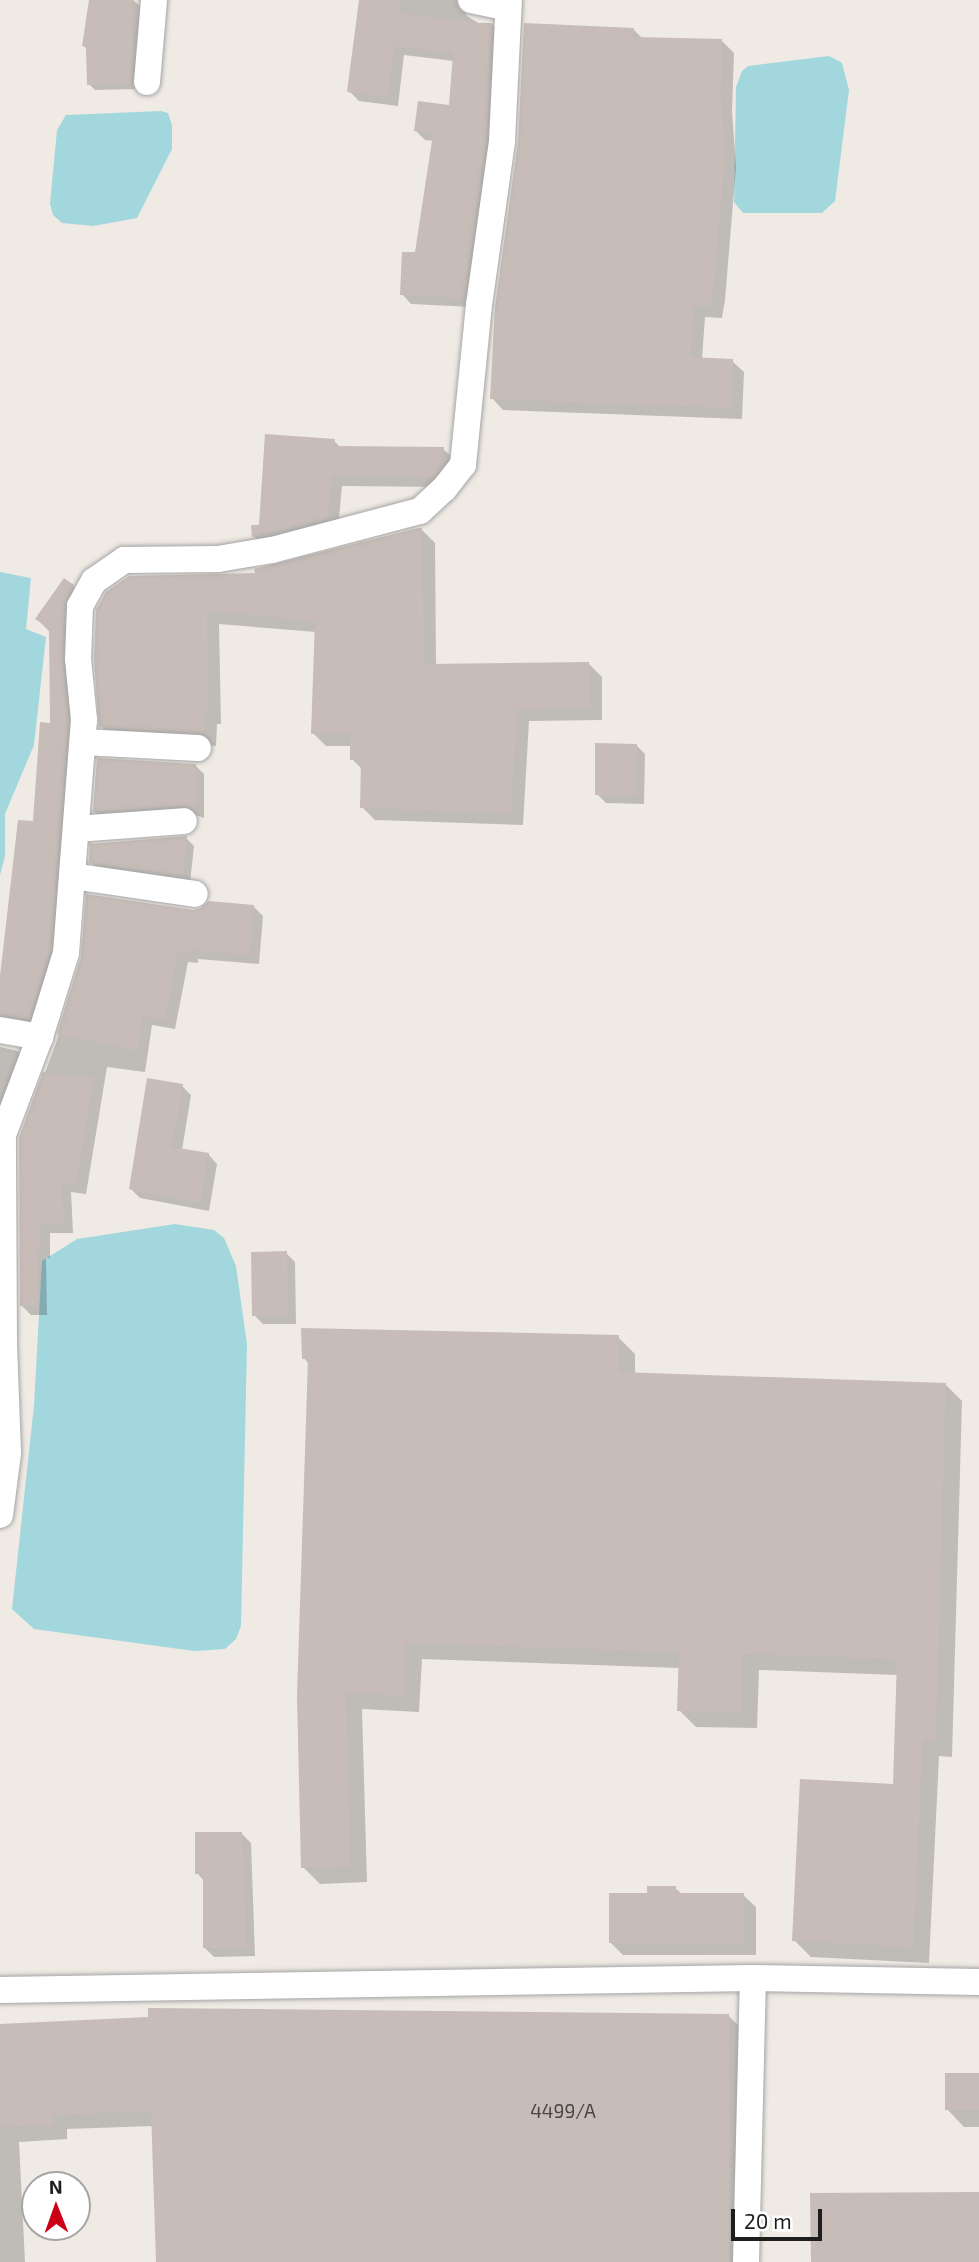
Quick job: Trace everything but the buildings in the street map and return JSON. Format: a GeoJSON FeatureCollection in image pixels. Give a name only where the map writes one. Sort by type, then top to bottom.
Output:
{"type":"FeatureCollection","features":[{"type":"Feature","properties":{"kind":"street"},"geometry":{"type":"LineString","coordinates":[[147,82],[154,0]]}},
{"type":"Feature","properties":{"kind":"street"},"geometry":{"type":"LineString","coordinates":[[0,1515],[8,1453],[2,1345],[3,1135],[40,1037],[66,953],[84,720],[78,659],[80,606],[94,581],[124,560],[218,559],[420,511],[444,489],[463,465],[479,305],[502,141],[509,4],[471,0]]}},
{"type":"Feature","properties":{"kind":"street"},"geometry":{"type":"LineString","coordinates":[[83,742],[198,748]]}},
{"type":"Feature","properties":{"kind":"street"},"geometry":{"type":"LineString","coordinates":[[76,829],[184,821]]}},
{"type":"Feature","properties":{"kind":"street"},"geometry":{"type":"LineString","coordinates":[[72,876],[195,894]]}},
{"type":"Feature","properties":{"kind":"street"},"geometry":{"type":"LineString","coordinates":[[0,1030],[40,1037]]}},
{"type":"Feature","properties":{"kind":"street"},"geometry":{"type":"LineString","coordinates":[[746,2262],[754,1978]]}},
{"type":"Feature","properties":{"kind":"street"},"geometry":{"type":"LineString","coordinates":[[0,1990],[754,1978],[979,1982]]}},
{"type":"Feature","properties":{"kind":"water"},"geometry":{"type":"Polygon","coordinates":[[[829,56],[842,63],[849,90],[835,201],[822,213],[743,213],[734,202],[736,87],[742,71],[748,66],[829,56]]]}},
{"type":"Feature","properties":{"kind":"water"},"geometry":{"type":"Polygon","coordinates":[[[161,111],[168,113],[172,125],[172,149],[137,218],[93,226],[62,223],[53,215],[50,204],[57,130],[66,115],[161,111]]]}},
{"type":"Feature","properties":{"kind":"water"},"geometry":{"type":"Polygon","coordinates":[[[0,572],[31,578],[26,629],[46,637],[34,745],[5,814],[5,856],[0,875],[0,572]]]}},
{"type":"Feature","properties":{"kind":"water"},"geometry":{"type":"Polygon","coordinates":[[[175,1224],[214,1230],[224,1238],[236,1266],[247,1344],[241,1626],[236,1639],[225,1649],[194,1651],[34,1629],[12,1609],[34,1405],[42,1261],[77,1239],[175,1224]]]}}]}
